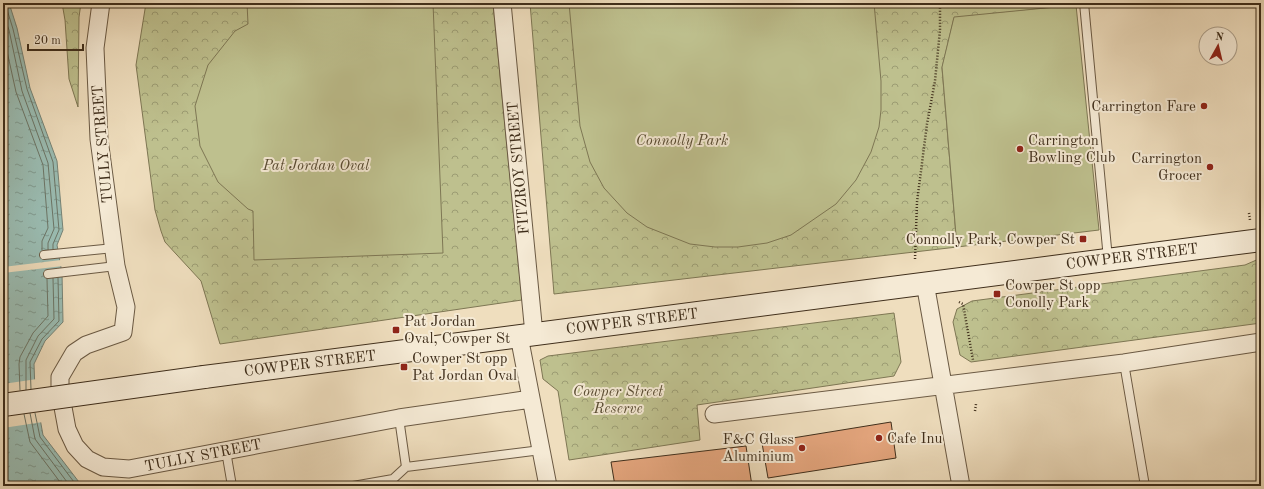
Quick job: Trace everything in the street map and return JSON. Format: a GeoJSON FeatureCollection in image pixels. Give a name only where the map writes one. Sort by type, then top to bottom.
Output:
{"type":"FeatureCollection","features":[{"type":"Feature","properties":{"kind":"main road","name":"COWPER STREET"},"geometry":{"type":"LineString","coordinates":[[3,405],[204,377],[1261,240]]}},
{"type":"Feature","properties":{"kind":"street","name":"TULLY STREET"},"geometry":{"type":"LineString","coordinates":[[101,3],[95,48],[99,139],[116,266],[126,307],[123,332],[86,345],[74,353],[60,376],[60,391],[67,429],[75,446],[87,459],[103,467],[129,469],[399,418],[531,399]]}},
{"type":"Feature","properties":{"kind":"street","name":"FITZROY STREET"},"geometry":{"type":"LineString","coordinates":[[502,3],[531,399],[548,486]]}},
{"type":"Feature","properties":{"kind":"street"},"geometry":{"type":"LineString","coordinates":[[925,283],[961,486]]}},
{"type":"Feature","properties":{"kind":"street"},"geometry":{"type":"LineString","coordinates":[[714,414],[1124,363],[1261,342]]}},
{"type":"Feature","properties":{"kind":"lane"},"geometry":{"type":"LineString","coordinates":[[1084,3],[1108,259]]}},
{"type":"Feature","properties":{"kind":"lane"},"geometry":{"type":"LineString","coordinates":[[44,255],[114,248]]}},
{"type":"Feature","properties":{"kind":"lane"},"geometry":{"type":"LineString","coordinates":[[48,274],[116,266]]}},
{"type":"Feature","properties":{"kind":"lane"},"geometry":{"type":"LineString","coordinates":[[1124,363],[1145,486]]}},
{"type":"Feature","properties":{"kind":"lane"},"geometry":{"type":"LineString","coordinates":[[399,418],[406,467]]}},
{"type":"Feature","properties":{"kind":"lane"},"geometry":{"type":"LineString","coordinates":[[353,486],[394,480],[406,467],[541,450]]}},
{"type":"Feature","properties":{"kind":"lane"},"geometry":{"type":"LineString","coordinates":[[226,451],[232,486]]}},
{"type":"Feature","properties":{"kind":"path"},"geometry":{"type":"LineString","coordinates":[[916,259],[917,202],[927,124],[935,81],[940,30],[940,3]]}},
{"type":"Feature","properties":{"kind":"path"},"geometry":{"type":"LineString","coordinates":[[1249,214],[1250,220]]}},
{"type":"Feature","properties":{"kind":"path"},"geometry":{"type":"LineString","coordinates":[[959,302],[963,304],[973,360]]}},
{"type":"Feature","properties":{"kind":"path"},"geometry":{"type":"LineString","coordinates":[[975,411],[976,404]]}},
{"type":"Feature","properties":{"kind":"green space"},"geometry":{"type":"Polygon","coordinates":[[[62,3],[81,3],[79,17],[78,107],[69,79],[65,20],[62,3]]]}},
{"type":"Feature","properties":{"kind":"green space","name":"Pat Jordan Oval"},"geometry":{"type":"Polygon","coordinates":[[[146,3],[493,3],[522,300],[220,344],[201,281],[165,242],[155,210],[136,65],[146,3]]]}},
{"type":"Feature","properties":{"kind":"green space"},"geometry":{"type":"Polygon","coordinates":[[[247,3],[433,3],[443,253],[254,260],[253,211],[248,209],[218,182],[200,146],[195,106],[208,65],[235,31],[248,24],[247,3]]]}},
{"type":"Feature","properties":{"kind":"green space","name":"Connolly Park"},"geometry":{"type":"Polygon","coordinates":[[[530,3],[1076,3],[1076,5],[954,18],[942,68],[957,247],[554,294],[530,3]]]}},
{"type":"Feature","properties":{"kind":"green space"},"geometry":{"type":"Polygon","coordinates":[[[569,3],[874,3],[881,81],[881,110],[879,127],[871,152],[856,180],[836,204],[791,235],[767,243],[738,247],[715,247],[690,244],[647,227],[627,213],[604,188],[590,162],[580,126],[569,3]]]}},
{"type":"Feature","properties":{"kind":"green space","name":"Carrington Bowling Club"},"geometry":{"type":"Polygon","coordinates":[[[1076,5],[1099,230],[957,247],[942,67],[954,17],[1076,5]]]}},
{"type":"Feature","properties":{"kind":"green space"},"geometry":{"type":"Polygon","coordinates":[[[1261,258],[1261,323],[971,362],[960,355],[953,322],[957,309],[972,301],[1245,265],[1261,258]]]}},
{"type":"Feature","properties":{"kind":"green space","name":"Cowper Street Reserve"},"geometry":{"type":"Polygon","coordinates":[[[894,313],[901,362],[894,376],[697,405],[700,440],[569,460],[558,391],[543,379],[540,360],[548,356],[894,313]]]}},
{"type":"Feature","properties":{"kind":"water"},"geometry":{"type":"Polygon","coordinates":[[[3,3],[9,3],[17,28],[30,88],[57,161],[63,230],[57,245],[62,273],[63,322],[45,341],[34,364],[35,391],[43,435],[82,486],[3,486],[3,3]]]}},
{"type":"Feature","properties":{"kind":"pier"},"geometry":{"type":"Polygon","coordinates":[[[61,260],[63,266],[3,273],[3,267],[61,260]]]}},
{"type":"Feature","properties":{"kind":"pier"},"geometry":{"type":"Polygon","coordinates":[[[37,379],[37,391],[43,422],[3,428],[3,384],[37,379]]]}},
{"type":"Feature","properties":{"kind":"building"},"geometry":{"type":"Polygon","coordinates":[[[891,422],[896,458],[768,478],[762,443],[891,422]]]}},
{"type":"Feature","properties":{"kind":"building"},"geometry":{"type":"Polygon","coordinates":[[[746,446],[752,486],[615,486],[611,462],[746,446]]]}},
{"type":"Feature","properties":{"kind":"place","name":"Carrington Fare"},"geometry":{"type":"Point","coordinates":[1204,106]}},
{"type":"Feature","properties":{"kind":"place","name":"Carrington Bowling Club"},"geometry":{"type":"Point","coordinates":[1020,149]}},
{"type":"Feature","properties":{"kind":"place","name":"Carrington Grocer"},"geometry":{"type":"Point","coordinates":[1210,167]}},
{"type":"Feature","properties":{"kind":"place","name":"Connolly Park, Cowper St"},"geometry":{"type":"Point","coordinates":[1083,239]}},
{"type":"Feature","properties":{"kind":"place","name":"Cowper St opp Conolly Park"},"geometry":{"type":"Point","coordinates":[997,294]}},
{"type":"Feature","properties":{"kind":"place","name":"Pat Jordan Oval, Cowper St"},"geometry":{"type":"Point","coordinates":[396,330]}},
{"type":"Feature","properties":{"kind":"place","name":"Cowper St opp Pat Jordan Oval"},"geometry":{"type":"Point","coordinates":[404,367]}},
{"type":"Feature","properties":{"kind":"place","name":"Cafe Inu"},"geometry":{"type":"Point","coordinates":[879,438]}},
{"type":"Feature","properties":{"kind":"place","name":"F&C Glass Aluminium"},"geometry":{"type":"Point","coordinates":[802,448]}}]}
